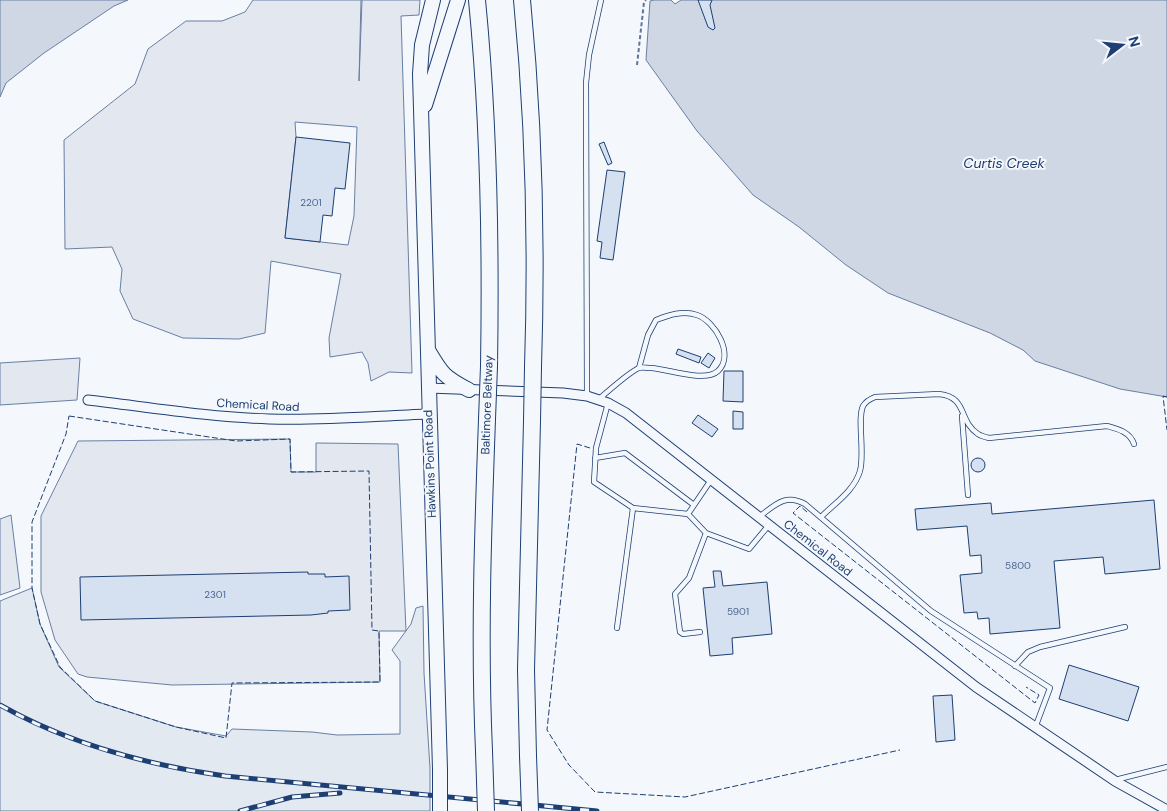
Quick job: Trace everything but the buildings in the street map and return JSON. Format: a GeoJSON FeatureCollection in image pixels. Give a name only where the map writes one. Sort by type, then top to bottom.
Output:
{"type":"FeatureCollection","features":[{"type":"Feature","properties":{"kind":"highway","name":"Baltimore Beltway"},"geometry":{"type":"LineString","coordinates":[[477,0],[483,60],[490,205],[489,366],[481,602],[481,674],[486,811]]}},
{"type":"Feature","properties":{"kind":"highway"},"geometry":{"type":"LineString","coordinates":[[522,0],[532,119],[535,204],[534,367],[526,599],[530,811]]}},
{"type":"Feature","properties":{"kind":"main road","name":"Hawkins Point Road"},"geometry":{"type":"LineString","coordinates":[[433,0],[422,44],[420,74],[440,811]]}},
{"type":"Feature","properties":{"kind":"main road"},"geometry":{"type":"LineString","coordinates":[[422,117],[458,0]]}},
{"type":"Feature","properties":{"kind":"main road"},"geometry":{"type":"LineString","coordinates":[[427,346],[442,373],[469,390]]}},
{"type":"Feature","properties":{"kind":"street","name":"Chemical Road"},"geometry":{"type":"LineString","coordinates":[[428,388],[563,393],[587,396],[608,403],[626,413],[976,687],[1115,781],[1167,810]]}},
{"type":"Feature","properties":{"kind":"street","name":"Chemical Road"},"geometry":{"type":"LineString","coordinates":[[88,400],[219,416],[268,419],[309,420],[428,414]]}},
{"type":"Feature","properties":{"kind":"lane"},"geometry":{"type":"LineString","coordinates":[[587,396],[586,83],[589,55],[601,0]]}},
{"type":"Feature","properties":{"kind":"lane"},"geometry":{"type":"LineString","coordinates":[[598,400],[639,368],[648,336],[656,320],[674,313],[698,315],[716,330],[725,358],[720,369],[712,376],[699,376],[660,368],[639,368]]}},
{"type":"Feature","properties":{"kind":"lane"},"geometry":{"type":"LineString","coordinates":[[820,517],[853,487],[860,470],[862,412],[864,404],[869,399],[949,395],[957,401],[969,425],[978,434],[989,438],[1107,426],[1127,434],[1132,438],[1134,444]]}},
{"type":"Feature","properties":{"kind":"lane"},"geometry":{"type":"LineString","coordinates":[[608,403],[596,448],[594,482],[633,508],[688,514],[706,534],[749,549],[769,525]]}},
{"type":"Feature","properties":{"kind":"lane"},"geometry":{"type":"LineString","coordinates":[[962,412],[968,495]]}},
{"type":"Feature","properties":{"kind":"lane"},"geometry":{"type":"LineString","coordinates":[[595,458],[625,453],[694,505]]}},
{"type":"Feature","properties":{"kind":"lane"},"geometry":{"type":"LineString","coordinates":[[688,514],[711,480]]}},
{"type":"Feature","properties":{"kind":"lane"},"geometry":{"type":"LineString","coordinates":[[759,517],[779,502],[788,499],[796,499],[805,504],[931,611],[1050,688],[1035,728]]}},
{"type":"Feature","properties":{"kind":"lane"},"geometry":{"type":"LineString","coordinates":[[617,628],[633,508]]}},
{"type":"Feature","properties":{"kind":"lane"},"geometry":{"type":"LineString","coordinates":[[700,632],[683,634],[680,632],[675,594],[689,578],[706,534]]}},
{"type":"Feature","properties":{"kind":"lane"},"geometry":{"type":"LineString","coordinates":[[1015,666],[1028,652],[1040,647],[1125,627]]}},
{"type":"Feature","properties":{"kind":"lane"},"geometry":{"type":"LineString","coordinates":[[1115,781],[1167,766]]}},
{"type":"Feature","properties":{"kind":"path"},"geometry":{"type":"LineString","coordinates":[[637,64],[644,2],[646,0]]}},
{"type":"Feature","properties":{"kind":"shaded area"},"geometry":{"type":"Polygon","coordinates":[[[253,0],[361,0],[359,81],[362,0],[420,0],[419,15],[401,16],[412,373],[389,372],[371,381],[368,363],[362,352],[330,357],[329,338],[341,274],[271,261],[265,333],[239,339],[183,338],[133,319],[120,291],[122,269],[112,247],[65,249],[64,140],[135,84],[148,49],[186,21],[222,21],[245,12],[253,0]],[[295,122],[296,137],[285,238],[348,245],[354,216],[357,127],[295,122]]]}},
{"type":"Feature","properties":{"kind":"shaded area"},"geometry":{"type":"Polygon","coordinates":[[[80,358],[77,400],[0,405],[0,363],[80,358]]]}},
{"type":"Feature","properties":{"kind":"shaded area"},"geometry":{"type":"Polygon","coordinates":[[[290,439],[291,472],[316,472],[316,443],[398,444],[406,631],[379,631],[380,682],[172,685],[87,677],[78,674],[55,640],[41,592],[41,516],[78,441],[290,439]]]}},
{"type":"Feature","properties":{"kind":"shaded area"},"geometry":{"type":"Polygon","coordinates":[[[11,515],[20,588],[0,595],[0,519],[11,515]]]}},
{"type":"Feature","properties":{"kind":"shaded area"},"geometry":{"type":"Polygon","coordinates":[[[32,588],[40,624],[59,667],[95,701],[176,727],[226,736],[232,729],[312,732],[337,735],[400,734],[400,661],[392,650],[411,624],[416,608],[423,606],[430,811],[0,811],[0,601],[32,588]]]}},
{"type":"Feature","properties":{"kind":"water"},"geometry":{"type":"Polygon","coordinates":[[[0,0],[128,0],[114,6],[44,53],[6,83],[0,97],[0,0]]]}},
{"type":"Feature","properties":{"kind":"water","name":"Curtis Creek"},"geometry":{"type":"Polygon","coordinates":[[[671,0],[675,4],[681,0],[1167,0],[1167,397],[1120,389],[1035,361],[1023,350],[990,333],[888,293],[846,265],[799,227],[753,195],[697,131],[646,60],[650,1],[671,0]]]}},
{"type":"Feature","properties":{"kind":"railway"},"geometry":{"type":"LineString","coordinates":[[0,705],[26,719],[81,742],[167,766],[225,776],[597,811]]}},
{"type":"Feature","properties":{"kind":"railway"},"geometry":{"type":"LineString","coordinates":[[240,811],[292,797],[340,793]]}},
{"type":"Feature","properties":{"kind":"fence"},"geometry":{"type":"LineString","coordinates":[[1167,397],[1163,396],[1167,430]]}},
{"type":"Feature","properties":{"kind":"fence"},"geometry":{"type":"LineString","coordinates":[[69,416],[236,441],[290,439],[291,472],[369,471],[372,630],[379,631],[380,682],[232,683],[226,738],[176,727],[95,701],[60,667],[40,624],[32,588],[32,522],[66,434],[69,416]]}},
{"type":"Feature","properties":{"kind":"fence"},"geometry":{"type":"LineString","coordinates":[[590,448],[577,444],[547,730],[569,765],[595,792],[685,797],[900,750]]}},
{"type":"Feature","properties":{"kind":"fence"},"geometry":{"type":"LineString","coordinates":[[807,512],[800,506],[793,513],[1035,703],[1039,695],[1026,687]]}}]}
